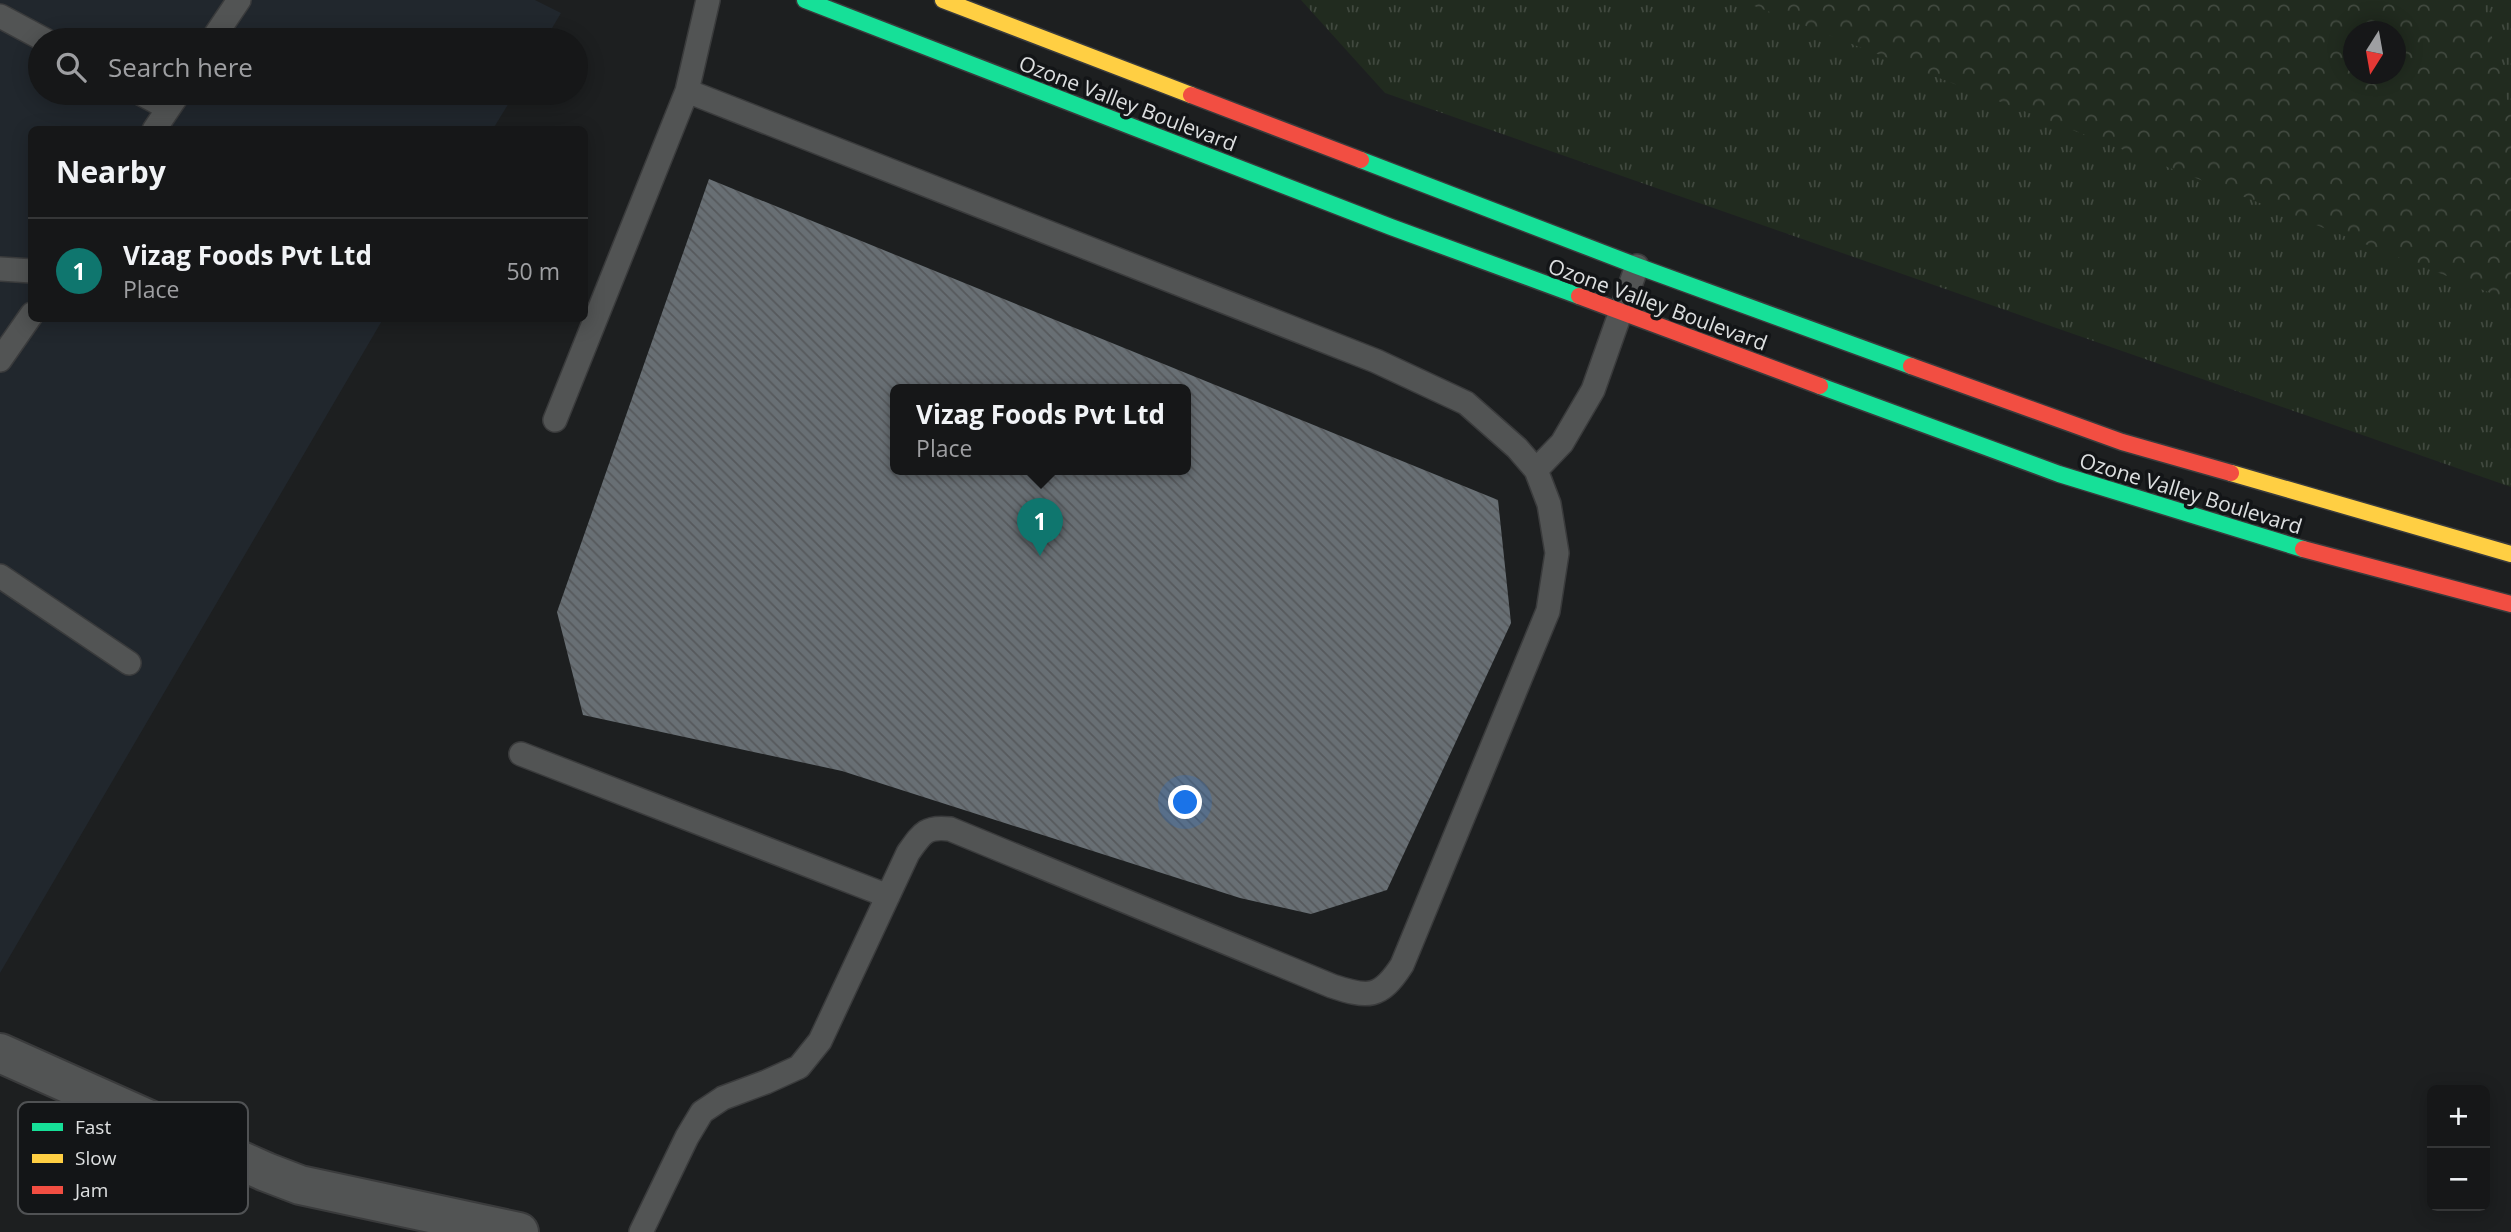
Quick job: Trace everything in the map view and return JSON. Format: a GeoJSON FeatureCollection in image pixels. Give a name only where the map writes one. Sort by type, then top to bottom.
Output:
{"type":"FeatureCollection","features":[{"type":"Feature","properties":{"kind":"street","name":"Ozone Valley Boulevard"},"geometry":{"type":"LineString","coordinates":[[805,0],[1378,222],[2059,474],[2273,541],[2511,604]]}},
{"type":"Feature","properties":{"kind":"street","name":"Ozone Valley Boulevard"},"geometry":{"type":"LineString","coordinates":[[943,0],[1637,266],[2122,442],[2511,554]]}},
{"type":"Feature","properties":{"kind":"street"},"geometry":{"type":"LineString","coordinates":[[0,1053],[109,1102]]}},
{"type":"Feature","properties":{"kind":"street"},"geometry":{"type":"LineString","coordinates":[[248,1164],[300,1185],[519,1232]]}},
{"type":"Feature","properties":{"kind":"lane"},"geometry":{"type":"LineString","coordinates":[[220,28],[239,0]]}},
{"type":"Feature","properties":{"kind":"lane"},"geometry":{"type":"LineString","coordinates":[[555,420],[687,91],[708,0]]}},
{"type":"Feature","properties":{"kind":"lane"},"geometry":{"type":"LineString","coordinates":[[0,16],[28,31]]}},
{"type":"Feature","properties":{"kind":"lane"},"geometry":{"type":"LineString","coordinates":[[641,1232],[702,1112],[723,1098],[799,1067],[820,1041],[908,853],[920,835],[934,827],[950,829],[1332,986],[1357,994],[1377,993],[1390,983],[1402,965],[1548,611],[1557,553],[1549,504],[1536,470],[1517,448],[1466,403],[1376,361],[687,91]]}},
{"type":"Feature","properties":{"kind":"lane"},"geometry":{"type":"LineString","coordinates":[[157,126],[171,105]]}},
{"type":"Feature","properties":{"kind":"lane"},"geometry":{"type":"LineString","coordinates":[[1536,470],[1562,443],[1592,390],[1637,266]]}},
{"type":"Feature","properties":{"kind":"lane"},"geometry":{"type":"LineString","coordinates":[[0,269],[28,271]]}},
{"type":"Feature","properties":{"kind":"lane"},"geometry":{"type":"LineString","coordinates":[[0,360],[28,320]]}},
{"type":"Feature","properties":{"kind":"lane"},"geometry":{"type":"LineString","coordinates":[[0,576],[129,663]]}},
{"type":"Feature","properties":{"kind":"lane"},"geometry":{"type":"LineString","coordinates":[[521,754],[888,896]]}},
{"type":"Feature","properties":{"kind":"shaded area"},"geometry":{"type":"Polygon","coordinates":[[[0,0],[535,0],[561,13],[552,28],[28,28],[28,105],[508,105],[495,126],[28,126],[28,322],[381,322],[0,973],[0,0]]]}},
{"type":"Feature","properties":{"kind":"green space"},"geometry":{"type":"Polygon","coordinates":[[[1301,0],[2511,0],[2511,487],[1385,93],[1301,0]]]}},
{"type":"Feature","properties":{"kind":"green space"},"geometry":{"type":"Polygon","coordinates":[[[1739,0],[2483,0],[2511,116],[2511,301],[1739,0]]]}},
{"type":"Feature","properties":{"kind":"building"},"geometry":{"type":"Polygon","coordinates":[[[709,179],[1498,500],[1511,623],[1387,890],[1311,914],[1240,898],[842,771],[583,715],[557,612],[709,179]]]}},
{"type":"Feature","properties":{"kind":"traffic: fast"},"geometry":{"type":"LineString","coordinates":[[805,0],[1391,227],[1579,296]]}},
{"type":"Feature","properties":{"kind":"traffic: fast"},"geometry":{"type":"LineString","coordinates":[[1361,160],[1637,266],[1911,366]]}},
{"type":"Feature","properties":{"kind":"traffic: fast"},"geometry":{"type":"LineString","coordinates":[[1820,386],[2059,474],[2303,549]]}},
{"type":"Feature","properties":{"kind":"traffic: slow"},"geometry":{"type":"LineString","coordinates":[[943,0],[1191,95]]}},
{"type":"Feature","properties":{"kind":"traffic: slow"},"geometry":{"type":"LineString","coordinates":[[2231,473],[2511,554]]}},
{"type":"Feature","properties":{"kind":"traffic: jam"},"geometry":{"type":"LineString","coordinates":[[1191,95],[1361,160]]}},
{"type":"Feature","properties":{"kind":"traffic: jam"},"geometry":{"type":"LineString","coordinates":[[1579,296],[1820,386]]}},
{"type":"Feature","properties":{"kind":"traffic: jam"},"geometry":{"type":"LineString","coordinates":[[1911,366],[2122,442],[2231,473]]}},
{"type":"Feature","properties":{"kind":"traffic: jam"},"geometry":{"type":"LineString","coordinates":[[2303,549],[2511,604]]}},
{"type":"Feature","properties":{"kind":"place","name":"Vizag Foods Pvt Ltd"},"geometry":{"type":"Point","coordinates":[1040,556]}}]}
